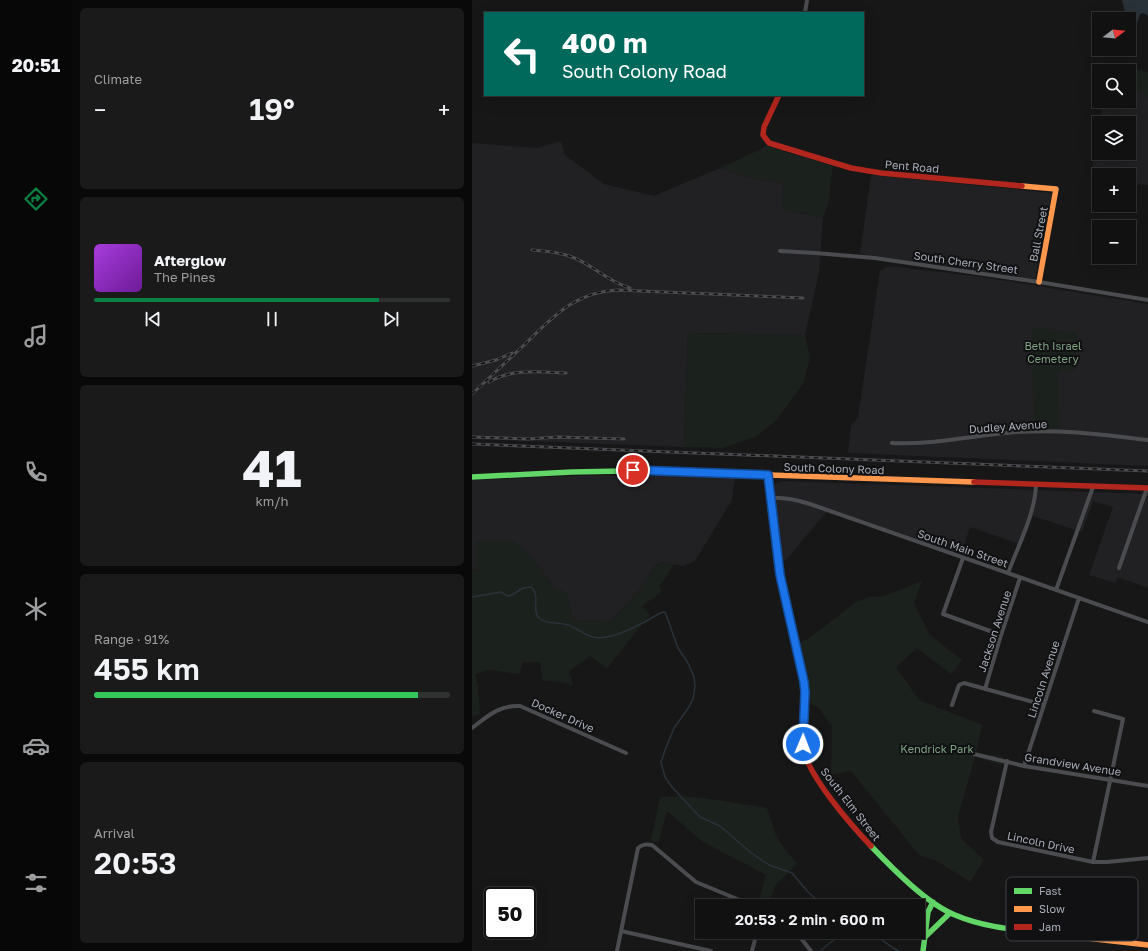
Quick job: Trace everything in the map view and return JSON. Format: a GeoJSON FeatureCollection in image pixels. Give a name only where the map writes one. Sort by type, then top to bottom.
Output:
{"type":"FeatureCollection","features":[{"type":"Feature","properties":{"kind":"main road","name":"Pent Road"},"geometry":{"type":"LineString","coordinates":[[779,96],[764,127],[763,135],[769,143],[851,168],[881,173],[1056,189]]}},
{"type":"Feature","properties":{"kind":"main road","name":"Ball Street"},"geometry":{"type":"LineString","coordinates":[[1039,282],[1056,189]]}},
{"type":"Feature","properties":{"kind":"main road","name":"South Colony Road"},"geometry":{"type":"LineString","coordinates":[[472,477],[629,470],[1147,488]]}},
{"type":"Feature","properties":{"kind":"main road","name":"South Elm Street"},"geometry":{"type":"LineString","coordinates":[[768,475],[780,575],[804,682],[805,696],[803,738],[806,759],[814,774],[858,833],[875,852],[933,902],[950,913],[966,919],[1006,927]]}},
{"type":"Feature","properties":{"kind":"main road"},"geometry":{"type":"LineString","coordinates":[[923,949],[926,936],[928,912],[933,902]]}},
{"type":"Feature","properties":{"kind":"main road"},"geometry":{"type":"LineString","coordinates":[[926,936],[950,913]]}},
{"type":"Feature","properties":{"kind":"main road","name":"South Elm Street"},"geometry":{"type":"LineString","coordinates":[[1117,941],[1148,945]]}},
{"type":"Feature","properties":{"kind":"street"},"geometry":{"type":"LineString","coordinates":[[805,12],[807,0]]}},
{"type":"Feature","properties":{"kind":"street","name":"South Cherry Street"},"geometry":{"type":"LineString","coordinates":[[780,251],[875,258],[1039,282],[1148,300]]}},
{"type":"Feature","properties":{"kind":"street","name":"Dudley Avenue"},"geometry":{"type":"LineString","coordinates":[[892,443],[930,442],[1019,432],[1080,433],[1148,440]]}},
{"type":"Feature","properties":{"kind":"street"},"geometry":{"type":"LineString","coordinates":[[1008,573],[1030,516],[1036,492],[1036,485]]}},
{"type":"Feature","properties":{"kind":"street"},"geometry":{"type":"LineString","coordinates":[[1056,590],[1093,487]]}},
{"type":"Feature","properties":{"kind":"street"},"geometry":{"type":"LineString","coordinates":[[1119,568],[1147,488]]}},
{"type":"Feature","properties":{"kind":"street","name":"South Main Street"},"geometry":{"type":"LineString","coordinates":[[770,498],[796,500],[810,504],[1148,622]]}},
{"type":"Feature","properties":{"kind":"street"},"geometry":{"type":"LineString","coordinates":[[963,558],[943,614],[1001,635]]}},
{"type":"Feature","properties":{"kind":"street","name":"Jackson Avenue"},"geometry":{"type":"LineString","coordinates":[[985,689],[1020,578]]}},
{"type":"Feature","properties":{"kind":"street","name":"Lincoln Avenue"},"geometry":{"type":"LineString","coordinates":[[1024,766],[1079,598]]}},
{"type":"Feature","properties":{"kind":"street"},"geometry":{"type":"LineString","coordinates":[[952,705],[959,685],[962,684],[1044,705]]}},
{"type":"Feature","properties":{"kind":"street","name":"Docker Drive"},"geometry":{"type":"LineString","coordinates":[[472,728],[502,708],[520,706],[626,753]]}},
{"type":"Feature","properties":{"kind":"street"},"geometry":{"type":"LineString","coordinates":[[1094,711],[1123,719],[1093,862],[1148,858]]}},
{"type":"Feature","properties":{"kind":"street","name":"Grandview Avenue"},"geometry":{"type":"LineString","coordinates":[[974,754],[996,758],[1024,766],[1148,786]]}},
{"type":"Feature","properties":{"kind":"street","name":"Lincoln Drive"},"geometry":{"type":"LineString","coordinates":[[1007,761],[991,832],[992,838],[998,842],[1093,862]]}},
{"type":"Feature","properties":{"kind":"street"},"geometry":{"type":"LineString","coordinates":[[617,951],[638,848],[646,844],[652,845],[696,882],[737,899]]}},
{"type":"Feature","properties":{"kind":"street"},"geometry":{"type":"LineString","coordinates":[[621,931],[711,951]]}},
{"type":"Feature","properties":{"kind":"street"},"geometry":{"type":"LineString","coordinates":[[752,951],[755,939]]}},
{"type":"Feature","properties":{"kind":"street"},"geometry":{"type":"LineString","coordinates":[[802,939],[811,951]]}},
{"type":"Feature","properties":{"kind":"shaded area"},"geometry":{"type":"Polygon","coordinates":[[[1122,0],[1148,0],[1148,16],[1144,13],[1140,14],[1136,27],[1136,12],[1125,12],[1122,0]]]}},
{"type":"Feature","properties":{"kind":"shaded area"},"geometry":{"type":"Polygon","coordinates":[[[1136,93],[1146,93],[1148,97],[1148,185],[1136,184],[1136,168],[1093,168],[1094,160],[1136,160],[1136,116],[1101,116],[1103,108],[1136,108],[1136,93]]]}},
{"type":"Feature","properties":{"kind":"shaded area"},"geometry":{"type":"Polygon","coordinates":[[[561,141],[565,155],[604,184],[654,196],[720,168],[752,178],[784,183],[782,209],[823,218],[819,273],[805,335],[688,333],[684,447],[472,439],[472,143],[538,148],[561,141]]]}},
{"type":"Feature","properties":{"kind":"shaded area"},"geometry":{"type":"Polygon","coordinates":[[[871,175],[1052,193],[1035,279],[860,254],[871,175]]]}},
{"type":"Feature","properties":{"kind":"shaded area"},"geometry":{"type":"Polygon","coordinates":[[[889,266],[982,277],[1148,304],[1148,466],[848,453],[851,426],[858,417],[880,271],[889,266]],[[1076,332],[1058,371],[1075,370],[1076,332]]]}},
{"type":"Feature","properties":{"kind":"shaded area"},"geometry":{"type":"Polygon","coordinates":[[[595,475],[735,477],[732,500],[695,561],[683,566],[662,562],[655,566],[643,586],[611,621],[573,620],[567,593],[553,587],[535,561],[472,571],[472,480],[595,475]]]}},
{"type":"Feature","properties":{"kind":"shaded area"},"geometry":{"type":"Polygon","coordinates":[[[783,481],[1148,494],[1148,588],[1117,577],[1116,583],[1089,575],[1113,507],[1093,501],[1082,532],[1033,516],[1022,545],[970,527],[961,555],[829,509],[787,559],[781,562],[773,506],[775,483],[783,481]]]}},
{"type":"Feature","properties":{"kind":"green space"},"geometry":{"type":"Polygon","coordinates":[[[1136,69],[1148,72],[1148,97],[1146,93],[1136,93],[1136,69]]]}},
{"type":"Feature","properties":{"kind":"green space"},"geometry":{"type":"Polygon","coordinates":[[[767,146],[833,166],[829,200],[823,218],[782,209],[783,183],[752,178],[720,168],[767,146]]]}},
{"type":"Feature","properties":{"kind":"green space","name":"Beth Israel Cemetery"},"geometry":{"type":"Polygon","coordinates":[[[1032,328],[1076,332],[1075,371],[1058,371],[1059,429],[1034,429],[1032,328]]]}},
{"type":"Feature","properties":{"kind":"green space"},"geometry":{"type":"Polygon","coordinates":[[[688,333],[805,335],[810,357],[804,382],[777,420],[757,436],[723,448],[684,447],[688,333]]]}},
{"type":"Feature","properties":{"kind":"green space"},"geometry":{"type":"Polygon","coordinates":[[[513,540],[535,561],[553,587],[567,593],[573,620],[611,621],[643,586],[655,566],[662,562],[675,564],[659,586],[662,592],[642,606],[650,615],[607,668],[590,656],[569,671],[573,686],[567,683],[542,680],[540,662],[523,662],[519,674],[488,670],[475,674],[478,685],[480,714],[472,716],[472,571],[477,571],[476,541],[513,540]]]}},
{"type":"Feature","properties":{"kind":"green space","name":"Kendrick Park"},"geometry":{"type":"Polygon","coordinates":[[[922,581],[914,603],[930,635],[962,660],[951,674],[917,648],[896,667],[919,700],[982,725],[976,753],[1004,757],[1002,765],[975,757],[958,816],[961,838],[984,860],[970,882],[939,862],[919,855],[851,771],[831,775],[832,726],[819,708],[811,704],[798,643],[808,639],[856,602],[868,597],[885,596],[922,581]]]}},
{"type":"Feature","properties":{"kind":"green space"},"geometry":{"type":"Polygon","coordinates":[[[679,796],[705,798],[767,808],[776,835],[781,844],[797,864],[775,886],[770,899],[759,899],[766,875],[703,842],[667,811],[658,844],[651,840],[660,797],[679,796]]]}},
{"type":"Feature","properties":{"kind":"waterway"},"geometry":{"type":"LineString","coordinates":[[472,597],[501,592],[508,596],[523,588],[531,587],[534,590],[536,598],[536,611],[539,618],[546,622],[568,625],[590,636],[600,638],[618,634],[660,613],[665,612],[678,648],[688,663],[694,677],[695,686],[693,699],[674,728],[661,762],[665,777],[672,787],[700,817],[720,826],[750,852],[769,865],[792,873],[816,899]]}},
{"type":"Feature","properties":{"kind":"waterway"},"geometry":{"type":"LineString","coordinates":[[820,951],[835,939]]}},
{"type":"Feature","properties":{"kind":"waterway"},"geometry":{"type":"LineString","coordinates":[[880,939],[899,951]]}},
{"type":"Feature","properties":{"kind":"railway"},"geometry":{"type":"LineString","coordinates":[[532,250],[567,255],[580,260],[615,282],[630,288]]}},
{"type":"Feature","properties":{"kind":"railway"},"geometry":{"type":"LineString","coordinates":[[472,394],[554,317],[576,301],[588,296],[617,290],[803,298]]}},
{"type":"Feature","properties":{"kind":"railway"},"geometry":{"type":"LineString","coordinates":[[472,366],[496,360],[512,353]]}},
{"type":"Feature","properties":{"kind":"railway"},"geometry":{"type":"LineString","coordinates":[[489,382],[517,373],[566,373]]}},
{"type":"Feature","properties":{"kind":"railway"},"geometry":{"type":"LineString","coordinates":[[472,437],[528,439],[558,437],[624,439]]}},
{"type":"Feature","properties":{"kind":"railway"},"geometry":{"type":"LineString","coordinates":[[472,444],[1148,471]]}},
{"type":"Feature","properties":{"kind":"traffic: fast"},"geometry":{"type":"LineString","coordinates":[[472,477],[624,471]]}},
{"type":"Feature","properties":{"kind":"traffic: fast"},"geometry":{"type":"LineString","coordinates":[[871,846],[910,885],[944,910],[978,923],[1006,929]]}},
{"type":"Feature","properties":{"kind":"traffic: fast"},"geometry":{"type":"LineString","coordinates":[[923,951],[928,912],[933,902]]}},
{"type":"Feature","properties":{"kind":"traffic: fast"},"geometry":{"type":"LineString","coordinates":[[926,936],[950,913]]}},
{"type":"Feature","properties":{"kind":"traffic: slow"},"geometry":{"type":"LineString","coordinates":[[1022,186],[1056,189],[1039,282]]}},
{"type":"Feature","properties":{"kind":"traffic: slow"},"geometry":{"type":"LineString","coordinates":[[624,471],[974,482]]}},
{"type":"Feature","properties":{"kind":"traffic: slow"},"geometry":{"type":"LineString","coordinates":[[768,475],[780,575],[804,682],[804,702]]}},
{"type":"Feature","properties":{"kind":"traffic: slow"},"geometry":{"type":"LineString","coordinates":[[1113,941],[1148,945]]}},
{"type":"Feature","properties":{"kind":"traffic: jam"},"geometry":{"type":"LineString","coordinates":[[779,96],[764,127],[763,135],[769,143],[851,168],[881,173],[1022,186]]}},
{"type":"Feature","properties":{"kind":"traffic: jam"},"geometry":{"type":"LineString","coordinates":[[974,482],[1148,488]]}},
{"type":"Feature","properties":{"kind":"traffic: jam"},"geometry":{"type":"LineString","coordinates":[[804,702],[802,739],[808,762],[832,801],[871,846]]}},
{"type":"Feature","properties":{"kind":"route"},"geometry":{"type":"LineString","coordinates":[[633,470],[768,475],[783,595],[804,682],[803,744]]}}]}
